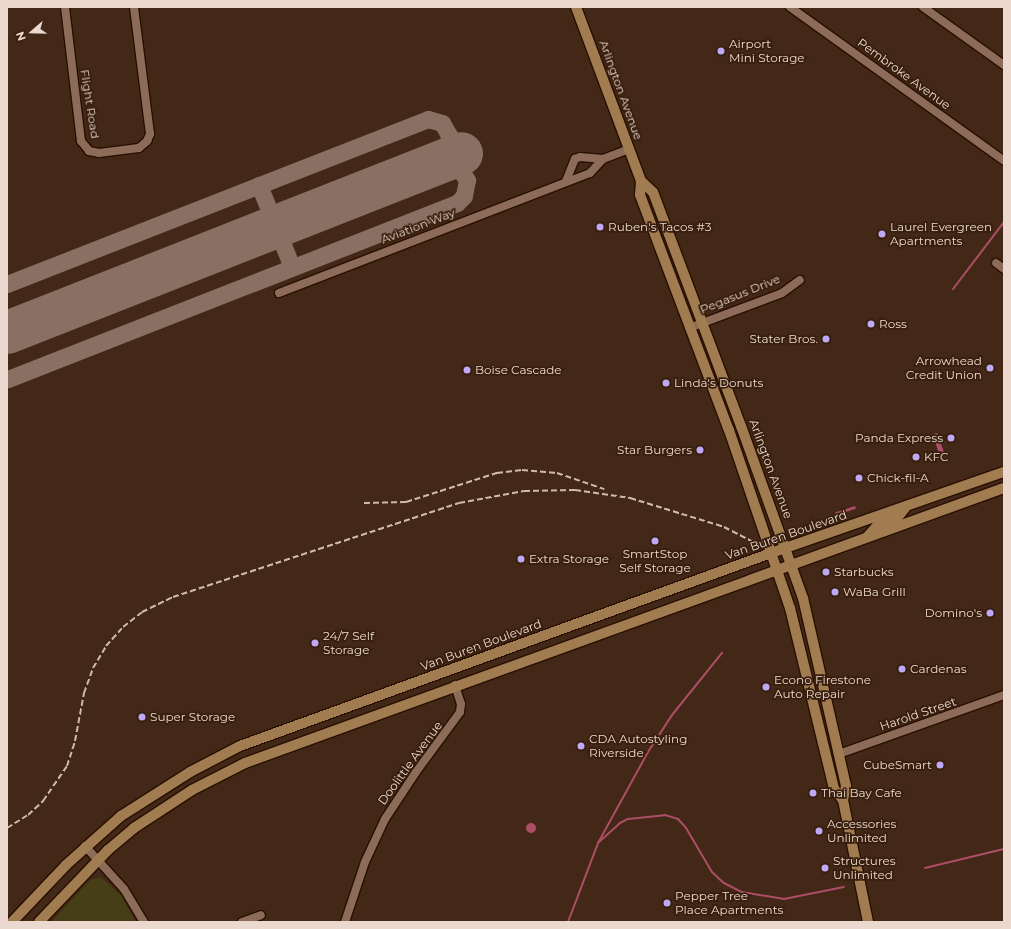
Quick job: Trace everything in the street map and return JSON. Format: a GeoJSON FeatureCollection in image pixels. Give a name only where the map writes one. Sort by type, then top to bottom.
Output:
{"type":"FeatureCollection","features":[{"type":"Feature","properties":{"kind":"main road","name":"Arlington Avenue"},"geometry":{"type":"LineString","coordinates":[[576,7],[642,181],[653,192],[792,565],[807,615],[846,786],[843,800],[868,922]]}},
{"type":"Feature","properties":{"kind":"main road","name":"Arlington Avenue"},"geometry":{"type":"LineString","coordinates":[[642,181],[640,195],[689,328],[729,430],[790,608],[819,719],[834,789],[843,800]]}},
{"type":"Feature","properties":{"kind":"main road","name":"Van Buren Boulevard"},"geometry":{"type":"LineString","coordinates":[[12,922],[85,846],[121,816],[147,798],[240,746],[772,553],[905,508],[1004,472]]}},
{"type":"Feature","properties":{"kind":"main road"},"geometry":{"type":"LineString","coordinates":[[911,522],[917,511],[949,499],[964,486]]}},
{"type":"Feature","properties":{"kind":"main road"},"geometry":{"type":"LineString","coordinates":[[39,922],[98,860],[146,820],[219,775],[304,740],[777,571],[1004,488]]}},
{"type":"Feature","properties":{"kind":"main road"},"geometry":{"type":"LineString","coordinates":[[866,538],[877,526],[900,516],[905,508]]}},
{"type":"Feature","properties":{"kind":"main road"},"geometry":{"type":"LineString","coordinates":[[819,719],[831,753],[839,754]]}},
{"type":"Feature","properties":{"kind":"street","name":"Flight Road"},"geometry":{"type":"LineString","coordinates":[[65,7],[82,141],[89,151],[99,153],[139,148],[148,141],[150,134],[135,8]]}},
{"type":"Feature","properties":{"kind":"street","name":"Pembroke Avenue"},"geometry":{"type":"LineString","coordinates":[[790,7],[1004,160]]}},
{"type":"Feature","properties":{"kind":"street"},"geometry":{"type":"LineString","coordinates":[[923,7],[1004,65]]}},
{"type":"Feature","properties":{"kind":"street","name":"Aviation Way"},"geometry":{"type":"LineString","coordinates":[[566,181],[575,159],[580,157],[603,159],[629,149]]}},
{"type":"Feature","properties":{"kind":"street","name":"Aviation Way"},"geometry":{"type":"LineString","coordinates":[[279,293],[590,173],[603,159]]}},
{"type":"Feature","properties":{"kind":"street"},"geometry":{"type":"LineString","coordinates":[[996,263],[1004,269]]}},
{"type":"Feature","properties":{"kind":"street","name":"Pegasus Drive"},"geometry":{"type":"LineString","coordinates":[[689,328],[782,293],[800,280]]}},
{"type":"Feature","properties":{"kind":"street","name":"Doolittle Avenue"},"geometry":{"type":"LineString","coordinates":[[345,922],[365,862],[385,819],[416,772],[460,712],[461,704],[455,685]]}},
{"type":"Feature","properties":{"kind":"street","name":"Harold Street"},"geometry":{"type":"LineString","coordinates":[[839,754],[1004,695]]}},
{"type":"Feature","properties":{"kind":"street"},"geometry":{"type":"LineString","coordinates":[[85,846],[132,901],[144,922]]}},
{"type":"Feature","properties":{"kind":"street"},"geometry":{"type":"LineString","coordinates":[[242,922],[260,915]]}},
{"type":"Feature","properties":{"kind":"shaded area"},"geometry":{"type":"Polygon","coordinates":[[[937,433],[944,452],[939,454],[932,435],[937,433]]]}},
{"type":"Feature","properties":{"kind":"shaded area"},"geometry":{"type":"Polygon","coordinates":[[[855,506],[856,509],[836,515],[835,512],[855,506]]]}},
{"type":"Feature","properties":{"kind":"shaded area"},"geometry":{"type":"Polygon","coordinates":[[[531,823],[536,828],[531,833],[526,828],[531,823]]]}},
{"type":"Feature","properties":{"kind":"shaded area"},"geometry":{"type":"Polygon","coordinates":[[[101,877],[121,895],[136,922],[51,922],[90,880],[101,877]]]}},
{"type":"Feature","properties":{"kind":"waterway"},"geometry":{"type":"LineString","coordinates":[[953,289],[1004,222]]}},
{"type":"Feature","properties":{"kind":"waterway"},"geometry":{"type":"LineString","coordinates":[[568,922],[598,843],[648,752],[672,715],[722,653]]}},
{"type":"Feature","properties":{"kind":"waterway"},"geometry":{"type":"LineString","coordinates":[[599,842],[620,823],[628,819],[665,815],[678,819],[686,828],[712,872],[724,883],[742,892],[784,899],[844,887]]}},
{"type":"Feature","properties":{"kind":"waterway"},"geometry":{"type":"LineString","coordinates":[[925,868],[1004,849]]}},
{"type":"Feature","properties":{"kind":"taxiway"},"geometry":{"type":"LineString","coordinates":[[7,284],[428,119],[442,123],[449,135],[448,145],[438,162],[458,167],[467,180],[464,196],[457,203],[7,379]]}},
{"type":"Feature","properties":{"kind":"taxiway"},"geometry":{"type":"LineString","coordinates":[[259,185],[292,267]]}},
{"type":"Feature","properties":{"kind":"runway"},"geometry":{"type":"LineString","coordinates":[[7,332],[461,153]]}},
{"type":"Feature","properties":{"kind":"railway"},"geometry":{"type":"LineString","coordinates":[[364,503],[406,502],[497,473],[522,470],[557,473],[604,489]]}},
{"type":"Feature","properties":{"kind":"railway"},"geometry":{"type":"LineString","coordinates":[[7,828],[28,815],[43,801],[67,766],[75,741],[84,693],[93,668],[106,646],[123,627],[142,612],[173,597],[459,503],[524,491],[575,490],[630,498],[724,527],[752,541]]}},
{"type":"Feature","properties":{"kind":"place","name":"Airport Mini Storage"},"geometry":{"type":"Point","coordinates":[721,51]}},
{"type":"Feature","properties":{"kind":"place","name":"Ruben's Tacos #3"},"geometry":{"type":"Point","coordinates":[600,227]}},
{"type":"Feature","properties":{"kind":"place","name":"Laurel Evergreen Apartments"},"geometry":{"type":"Point","coordinates":[882,234]}},
{"type":"Feature","properties":{"kind":"place","name":"Ross"},"geometry":{"type":"Point","coordinates":[871,324]}},
{"type":"Feature","properties":{"kind":"place","name":"Stater Bros."},"geometry":{"type":"Point","coordinates":[826,339]}},
{"type":"Feature","properties":{"kind":"place","name":"Arrowhead Credit Union"},"geometry":{"type":"Point","coordinates":[990,368]}},
{"type":"Feature","properties":{"kind":"place","name":"Boise Cascade"},"geometry":{"type":"Point","coordinates":[467,370]}},
{"type":"Feature","properties":{"kind":"place","name":"Linda's Donuts"},"geometry":{"type":"Point","coordinates":[666,383]}},
{"type":"Feature","properties":{"kind":"place","name":"Panda Express"},"geometry":{"type":"Point","coordinates":[951,438]}},
{"type":"Feature","properties":{"kind":"place","name":"Star Burgers"},"geometry":{"type":"Point","coordinates":[700,450]}},
{"type":"Feature","properties":{"kind":"place","name":"KFC"},"geometry":{"type":"Point","coordinates":[916,457]}},
{"type":"Feature","properties":{"kind":"place","name":"Chick-fil-A"},"geometry":{"type":"Point","coordinates":[859,478]}},
{"type":"Feature","properties":{"kind":"place","name":"SmartStop Self Storage"},"geometry":{"type":"Point","coordinates":[655,541]}},
{"type":"Feature","properties":{"kind":"place","name":"Extra Storage"},"geometry":{"type":"Point","coordinates":[521,559]}},
{"type":"Feature","properties":{"kind":"place","name":"Starbucks"},"geometry":{"type":"Point","coordinates":[826,572]}},
{"type":"Feature","properties":{"kind":"place","name":"WaBa Grill"},"geometry":{"type":"Point","coordinates":[835,592]}},
{"type":"Feature","properties":{"kind":"place","name":"Domino's"},"geometry":{"type":"Point","coordinates":[990,613]}},
{"type":"Feature","properties":{"kind":"place","name":"24/7 Self Storage"},"geometry":{"type":"Point","coordinates":[315,643]}},
{"type":"Feature","properties":{"kind":"place","name":"Cardenas"},"geometry":{"type":"Point","coordinates":[902,669]}},
{"type":"Feature","properties":{"kind":"place","name":"Econo Firestone Auto Repair"},"geometry":{"type":"Point","coordinates":[766,687]}},
{"type":"Feature","properties":{"kind":"place","name":"Super Storage"},"geometry":{"type":"Point","coordinates":[142,717]}},
{"type":"Feature","properties":{"kind":"place","name":"CDA Autostyling Riverside"},"geometry":{"type":"Point","coordinates":[581,746]}},
{"type":"Feature","properties":{"kind":"place","name":"CubeSmart"},"geometry":{"type":"Point","coordinates":[940,765]}},
{"type":"Feature","properties":{"kind":"place","name":"Thai Bay Cafe"},"geometry":{"type":"Point","coordinates":[813,793]}},
{"type":"Feature","properties":{"kind":"place","name":"Accessories Unlimited"},"geometry":{"type":"Point","coordinates":[819,831]}},
{"type":"Feature","properties":{"kind":"place","name":"Structures Unlimited"},"geometry":{"type":"Point","coordinates":[825,868]}},
{"type":"Feature","properties":{"kind":"place","name":"Pepper Tree Place Apartments"},"geometry":{"type":"Point","coordinates":[667,903]}}]}
